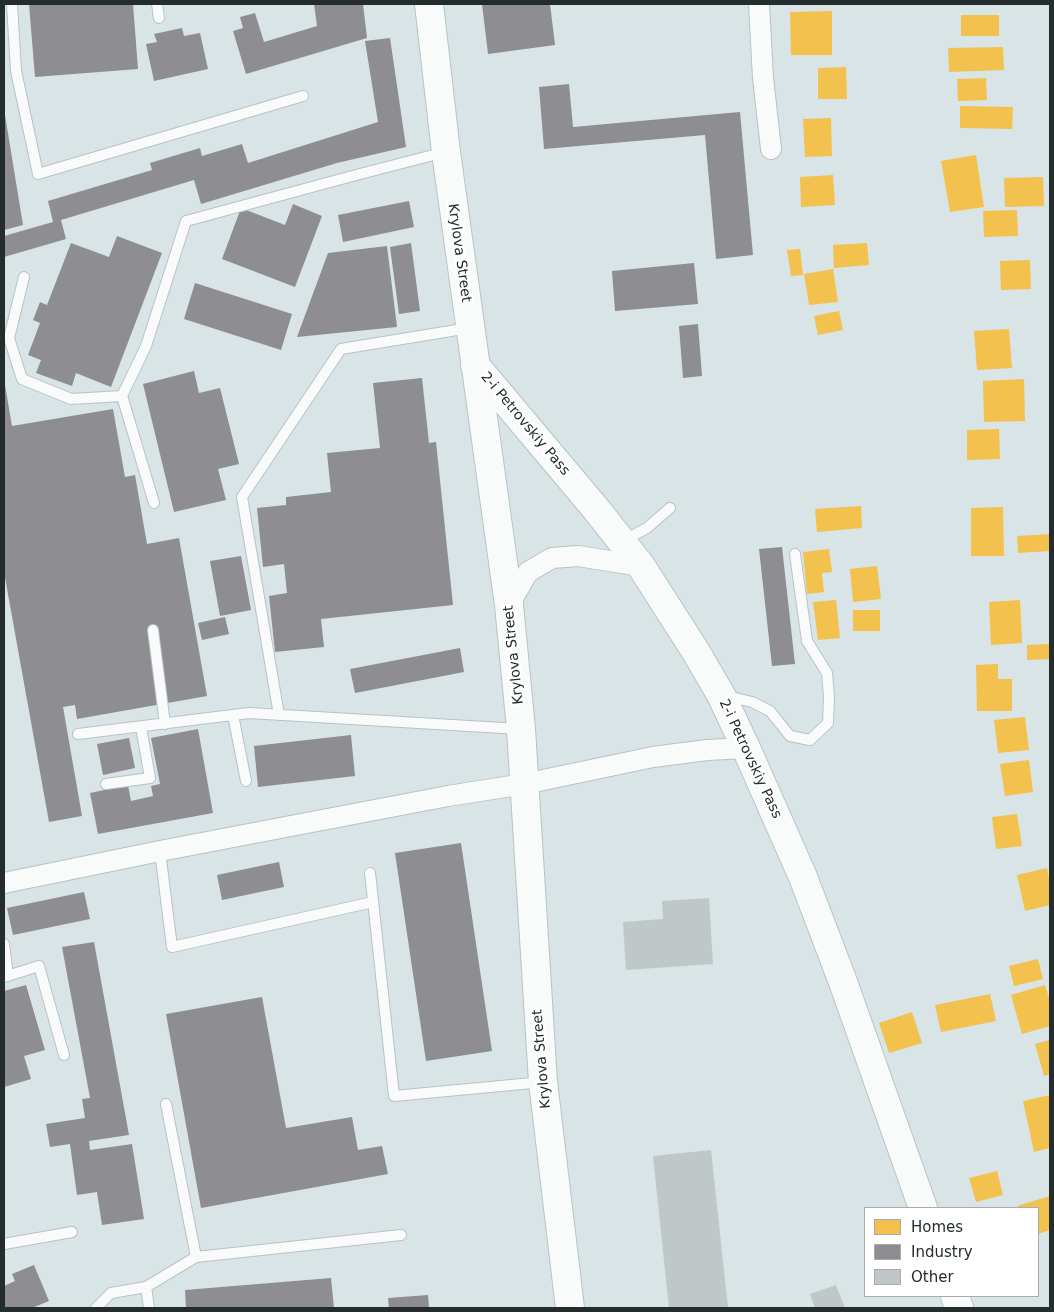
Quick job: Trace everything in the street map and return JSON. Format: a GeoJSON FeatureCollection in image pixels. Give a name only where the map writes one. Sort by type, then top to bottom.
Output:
{"type":"FeatureCollection","features":[{"type":"Feature","properties":{"kind":"main road","name":"Krylova Street"},"geometry":{"type":"LineString","coordinates":[[429,4],[446,152],[509,605],[521,729],[543,1082],[570,1308]]}},
{"type":"Feature","properties":{"kind":"main road","name":"2-i Petrovskiy Pass"},"geometry":{"type":"LineString","coordinates":[[475,365],[641,566],[721,695],[810,895],[924,1207]]}},
{"type":"Feature","properties":{"kind":"street"},"geometry":{"type":"LineString","coordinates":[[759,4],[763,78],[771,149]]}},
{"type":"Feature","properties":{"kind":"street"},"geometry":{"type":"LineString","coordinates":[[509,605],[528,572],[552,558],[578,556],[641,566]]}},
{"type":"Feature","properties":{"kind":"street"},"geometry":{"type":"LineString","coordinates":[[4,883],[438,798],[524,784],[653,757],[707,750],[746,748]]}},
{"type":"Feature","properties":{"kind":"lane"},"geometry":{"type":"LineString","coordinates":[[12,4],[16,71],[38,174],[303,96]]}},
{"type":"Feature","properties":{"kind":"lane"},"geometry":{"type":"LineString","coordinates":[[157,4],[158,18]]}},
{"type":"Feature","properties":{"kind":"lane"},"geometry":{"type":"LineString","coordinates":[[154,502],[122,396],[146,346],[186,220],[446,152]]}},
{"type":"Feature","properties":{"kind":"lane"},"geometry":{"type":"LineString","coordinates":[[24,277],[9,338],[22,380],[71,399],[122,396]]}},
{"type":"Feature","properties":{"kind":"lane"},"geometry":{"type":"LineString","coordinates":[[279,714],[242,497],[342,348],[470,328]]}},
{"type":"Feature","properties":{"kind":"lane"},"geometry":{"type":"LineString","coordinates":[[622,542],[647,528],[670,508]]}},
{"type":"Feature","properties":{"kind":"lane"},"geometry":{"type":"LineString","coordinates":[[721,695],[752,702],[770,711],[790,736],[810,740],[828,723],[829,697],[827,673],[807,641],[795,554]]}},
{"type":"Feature","properties":{"kind":"lane"},"geometry":{"type":"LineString","coordinates":[[153,630],[165,724]]}},
{"type":"Feature","properties":{"kind":"lane"},"geometry":{"type":"LineString","coordinates":[[78,734],[249,713],[521,729]]}},
{"type":"Feature","properties":{"kind":"lane"},"geometry":{"type":"LineString","coordinates":[[233,715],[246,781]]}},
{"type":"Feature","properties":{"kind":"lane"},"geometry":{"type":"LineString","coordinates":[[106,784],[150,778],[141,727]]}},
{"type":"Feature","properties":{"kind":"lane"},"geometry":{"type":"LineString","coordinates":[[160,851],[172,947],[373,902]]}},
{"type":"Feature","properties":{"kind":"lane"},"geometry":{"type":"LineString","coordinates":[[370,873],[394,1096],[543,1082]]}},
{"type":"Feature","properties":{"kind":"lane"},"geometry":{"type":"LineString","coordinates":[[4,944],[6,976],[39,966],[64,1055]]}},
{"type":"Feature","properties":{"kind":"lane"},"geometry":{"type":"LineString","coordinates":[[166,1104],[196,1258]]}},
{"type":"Feature","properties":{"kind":"lane"},"geometry":{"type":"LineString","coordinates":[[4,1244],[72,1232]]}},
{"type":"Feature","properties":{"kind":"lane"},"geometry":{"type":"LineString","coordinates":[[96,1308],[111,1293],[146,1287],[196,1258],[402,1235]]}},
{"type":"Feature","properties":{"kind":"lane"},"geometry":{"type":"LineString","coordinates":[[146,1287],[149,1308]]}},
{"type":"Feature","properties":{"kind":"building: Homes"},"geometry":{"type":"Polygon","coordinates":[[[832,11],[832,55],[791,55],[790,12],[832,11]]]}},
{"type":"Feature","properties":{"kind":"building: Homes"},"geometry":{"type":"Polygon","coordinates":[[[961,15],[999,15],[999,36],[961,36],[961,15]]]}},
{"type":"Feature","properties":{"kind":"building: Homes"},"geometry":{"type":"Polygon","coordinates":[[[1003,47],[1004,70],[949,72],[948,48],[1003,47]]]}},
{"type":"Feature","properties":{"kind":"building: Homes"},"geometry":{"type":"Polygon","coordinates":[[[846,67],[847,99],[818,99],[818,68],[846,67]]]}},
{"type":"Feature","properties":{"kind":"building: Homes"},"geometry":{"type":"Polygon","coordinates":[[[986,78],[987,100],[958,101],[957,79],[986,78]]]}},
{"type":"Feature","properties":{"kind":"building: Homes"},"geometry":{"type":"Polygon","coordinates":[[[960,106],[1013,107],[1012,129],[960,128],[960,106]]]}},
{"type":"Feature","properties":{"kind":"building: Homes"},"geometry":{"type":"Polygon","coordinates":[[[831,118],[832,156],[805,157],[803,119],[831,118]]]}},
{"type":"Feature","properties":{"kind":"building: Homes"},"geometry":{"type":"Polygon","coordinates":[[[976,155],[984,207],[950,212],[941,161],[976,155]]]}},
{"type":"Feature","properties":{"kind":"building: Homes"},"geometry":{"type":"Polygon","coordinates":[[[833,175],[835,205],[801,207],[800,177],[833,175]]]}},
{"type":"Feature","properties":{"kind":"building: Homes"},"geometry":{"type":"Polygon","coordinates":[[[1043,177],[1044,206],[1005,207],[1004,178],[1043,177]]]}},
{"type":"Feature","properties":{"kind":"building: Homes"},"geometry":{"type":"Polygon","coordinates":[[[1017,210],[1018,236],[984,237],[983,211],[1017,210]]]}},
{"type":"Feature","properties":{"kind":"building: Homes"},"geometry":{"type":"Polygon","coordinates":[[[867,243],[869,265],[834,268],[833,245],[867,243]]]}},
{"type":"Feature","properties":{"kind":"building: Homes"},"geometry":{"type":"Polygon","coordinates":[[[800,249],[803,275],[791,276],[787,250],[800,249]]]}},
{"type":"Feature","properties":{"kind":"building: Homes"},"geometry":{"type":"Polygon","coordinates":[[[1030,260],[1031,289],[1001,290],[1000,261],[1030,260]]]}},
{"type":"Feature","properties":{"kind":"building: Homes"},"geometry":{"type":"Polygon","coordinates":[[[833,269],[838,302],[809,305],[804,274],[833,269]]]}},
{"type":"Feature","properties":{"kind":"building: Homes"},"geometry":{"type":"Polygon","coordinates":[[[839,311],[843,330],[818,335],[814,316],[839,311]]]}},
{"type":"Feature","properties":{"kind":"building: Homes"},"geometry":{"type":"Polygon","coordinates":[[[1009,329],[1012,368],[977,370],[974,331],[1009,329]]]}},
{"type":"Feature","properties":{"kind":"building: Homes"},"geometry":{"type":"Polygon","coordinates":[[[1024,379],[1025,421],[984,422],[983,381],[1024,379]]]}},
{"type":"Feature","properties":{"kind":"building: Homes"},"geometry":{"type":"Polygon","coordinates":[[[999,429],[1000,459],[967,460],[967,430],[999,429]]]}},
{"type":"Feature","properties":{"kind":"building: Homes"},"geometry":{"type":"Polygon","coordinates":[[[861,506],[862,528],[817,532],[815,509],[861,506]]]}},
{"type":"Feature","properties":{"kind":"building: Homes"},"geometry":{"type":"Polygon","coordinates":[[[1003,507],[1004,556],[971,556],[971,508],[1003,507]]]}},
{"type":"Feature","properties":{"kind":"building: Homes"},"geometry":{"type":"Polygon","coordinates":[[[1050,534],[1050,551],[1018,553],[1017,536],[1050,534]]]}},
{"type":"Feature","properties":{"kind":"building: Homes"},"geometry":{"type":"Polygon","coordinates":[[[829,549],[832,572],[822,573],[824,592],[807,594],[803,552],[829,549]]]}},
{"type":"Feature","properties":{"kind":"building: Homes"},"geometry":{"type":"Polygon","coordinates":[[[877,566],[881,599],[853,602],[850,569],[877,566]]]}},
{"type":"Feature","properties":{"kind":"building: Homes"},"geometry":{"type":"Polygon","coordinates":[[[836,600],[840,638],[818,640],[813,602],[836,600]]]}},
{"type":"Feature","properties":{"kind":"building: Homes"},"geometry":{"type":"Polygon","coordinates":[[[1020,600],[1022,643],[991,645],[989,602],[1020,600]]]}},
{"type":"Feature","properties":{"kind":"building: Homes"},"geometry":{"type":"Polygon","coordinates":[[[853,610],[880,610],[880,631],[853,631],[853,610]]]}},
{"type":"Feature","properties":{"kind":"building: Homes"},"geometry":{"type":"Polygon","coordinates":[[[1050,644],[1050,659],[1027,660],[1027,645],[1050,644]]]}},
{"type":"Feature","properties":{"kind":"building: Homes"},"geometry":{"type":"Polygon","coordinates":[[[998,664],[998,679],[1012,679],[1012,711],[977,711],[976,665],[998,664]]]}},
{"type":"Feature","properties":{"kind":"building: Homes"},"geometry":{"type":"Polygon","coordinates":[[[1025,717],[1029,750],[998,753],[994,720],[1025,717]]]}},
{"type":"Feature","properties":{"kind":"building: Homes"},"geometry":{"type":"Polygon","coordinates":[[[1029,760],[1033,792],[1005,796],[1000,764],[1029,760]]]}},
{"type":"Feature","properties":{"kind":"building: Homes"},"geometry":{"type":"Polygon","coordinates":[[[1017,814],[1022,846],[996,849],[992,817],[1017,814]]]}},
{"type":"Feature","properties":{"kind":"building: Homes"},"geometry":{"type":"Polygon","coordinates":[[[1047,868],[1050,882],[1050,905],[1025,911],[1017,875],[1047,868]]]}},
{"type":"Feature","properties":{"kind":"building: Homes"},"geometry":{"type":"Polygon","coordinates":[[[1038,959],[1043,979],[1014,986],[1009,966],[1038,959]]]}},
{"type":"Feature","properties":{"kind":"building: Homes"},"geometry":{"type":"Polygon","coordinates":[[[1045,985],[1050,1001],[1050,1026],[1022,1034],[1011,995],[1045,985]]]}},
{"type":"Feature","properties":{"kind":"building: Homes"},"geometry":{"type":"Polygon","coordinates":[[[990,994],[996,1021],[941,1032],[935,1005],[990,994]]]}},
{"type":"Feature","properties":{"kind":"building: Homes"},"geometry":{"type":"Polygon","coordinates":[[[912,1012],[922,1043],[889,1053],[879,1023],[912,1012]]]}},
{"type":"Feature","properties":{"kind":"building: Homes"},"geometry":{"type":"Polygon","coordinates":[[[1050,1040],[1050,1074],[1044,1076],[1035,1044],[1050,1040]]]}},
{"type":"Feature","properties":{"kind":"building: Homes"},"geometry":{"type":"Polygon","coordinates":[[[1050,1095],[1050,1148],[1034,1152],[1023,1101],[1050,1095]]]}},
{"type":"Feature","properties":{"kind":"building: Homes"},"geometry":{"type":"Polygon","coordinates":[[[997,1171],[1003,1195],[976,1202],[969,1178],[997,1171]]]}},
{"type":"Feature","properties":{"kind":"building: Homes"},"geometry":{"type":"Polygon","coordinates":[[[1050,1196],[1050,1230],[1039,1234],[1039,1207],[1017,1206],[1050,1196]]]}},
{"type":"Feature","properties":{"kind":"building: Industry"},"geometry":{"type":"Polygon","coordinates":[[[29,4],[133,4],[138,69],[35,77],[29,4]]]}},
{"type":"Feature","properties":{"kind":"building: Industry"},"geometry":{"type":"Polygon","coordinates":[[[314,4],[363,4],[367,38],[246,74],[233,31],[243,28],[240,17],[255,13],[264,42],[317,26],[314,4]]]}},
{"type":"Feature","properties":{"kind":"building: Industry"},"geometry":{"type":"Polygon","coordinates":[[[482,4],[550,4],[555,45],[488,54],[482,4]]]}},
{"type":"Feature","properties":{"kind":"building: Industry"},"geometry":{"type":"Polygon","coordinates":[[[182,28],[184,36],[200,33],[208,69],[154,81],[146,44],[157,42],[154,34],[182,28]]]}},
{"type":"Feature","properties":{"kind":"building: Industry"},"geometry":{"type":"Polygon","coordinates":[[[390,38],[406,147],[337,163],[201,204],[194,180],[61,220],[66,239],[4,257],[4,236],[53,222],[48,201],[152,170],[150,163],[200,148],[202,156],[242,144],[248,163],[378,122],[365,41],[390,38]]]}},
{"type":"Feature","properties":{"kind":"building: Industry"},"geometry":{"type":"Polygon","coordinates":[[[569,84],[573,127],[740,112],[753,255],[716,259],[705,135],[544,149],[539,87],[569,84]]]}},
{"type":"Feature","properties":{"kind":"building: Industry"},"geometry":{"type":"Polygon","coordinates":[[[4,115],[23,225],[4,230],[4,115]]]}},
{"type":"Feature","properties":{"kind":"building: Industry"},"geometry":{"type":"Polygon","coordinates":[[[409,201],[414,227],[343,242],[338,215],[409,201]]]}},
{"type":"Feature","properties":{"kind":"building: Industry"},"geometry":{"type":"Polygon","coordinates":[[[293,204],[322,216],[295,287],[222,259],[241,208],[285,225],[293,204]]]}},
{"type":"Feature","properties":{"kind":"building: Industry"},"geometry":{"type":"Polygon","coordinates":[[[117,236],[162,253],[111,387],[76,373],[72,386],[36,373],[41,360],[28,355],[40,323],[33,320],[40,302],[47,305],[71,243],[109,257],[117,236]]]}},
{"type":"Feature","properties":{"kind":"building: Industry"},"geometry":{"type":"Polygon","coordinates":[[[411,243],[420,311],[399,314],[390,247],[411,243]]]}},
{"type":"Feature","properties":{"kind":"building: Industry"},"geometry":{"type":"Polygon","coordinates":[[[387,246],[397,327],[297,337],[328,253],[387,246]]]}},
{"type":"Feature","properties":{"kind":"building: Industry"},"geometry":{"type":"Polygon","coordinates":[[[694,263],[698,304],[615,311],[612,271],[694,263]]]}},
{"type":"Feature","properties":{"kind":"building: Industry"},"geometry":{"type":"Polygon","coordinates":[[[195,283],[292,314],[281,350],[184,319],[195,283]]]}},
{"type":"Feature","properties":{"kind":"building: Industry"},"geometry":{"type":"Polygon","coordinates":[[[698,324],[702,376],[683,378],[679,326],[698,324]]]}},
{"type":"Feature","properties":{"kind":"building: Industry"},"geometry":{"type":"Polygon","coordinates":[[[194,371],[199,393],[220,388],[239,464],[218,469],[226,500],[174,512],[143,384],[194,371]]]}},
{"type":"Feature","properties":{"kind":"building: Industry"},"geometry":{"type":"Polygon","coordinates":[[[422,378],[429,443],[436,442],[453,605],[321,619],[324,647],[275,652],[269,596],[287,593],[284,564],[263,567],[257,508],[286,505],[286,497],[331,492],[327,453],[380,448],[373,383],[422,378]]]}},
{"type":"Feature","properties":{"kind":"building: Industry"},"geometry":{"type":"Polygon","coordinates":[[[4,385],[12,426],[113,409],[125,477],[135,475],[147,544],[179,538],[207,696],[77,719],[75,705],[63,707],[82,816],[49,822],[4,572],[4,385]]]}},
{"type":"Feature","properties":{"kind":"building: Industry"},"geometry":{"type":"Polygon","coordinates":[[[782,547],[795,664],[772,666],[759,549],[782,547]]]}},
{"type":"Feature","properties":{"kind":"building: Industry"},"geometry":{"type":"Polygon","coordinates":[[[241,556],[251,610],[220,616],[210,561],[241,556]]]}},
{"type":"Feature","properties":{"kind":"building: Industry"},"geometry":{"type":"Polygon","coordinates":[[[225,617],[229,634],[202,640],[198,623],[225,617]]]}},
{"type":"Feature","properties":{"kind":"building: Industry"},"geometry":{"type":"Polygon","coordinates":[[[460,648],[464,672],[355,693],[350,669],[460,648]]]}},
{"type":"Feature","properties":{"kind":"building: Industry"},"geometry":{"type":"Polygon","coordinates":[[[198,729],[213,813],[98,834],[90,793],[128,785],[131,801],[153,796],[151,786],[160,784],[151,738],[198,729]]]}},
{"type":"Feature","properties":{"kind":"building: Industry"},"geometry":{"type":"Polygon","coordinates":[[[351,735],[355,776],[258,787],[254,746],[351,735]]]}},
{"type":"Feature","properties":{"kind":"building: Industry"},"geometry":{"type":"Polygon","coordinates":[[[129,738],[135,768],[103,775],[97,744],[129,738]]]}},
{"type":"Feature","properties":{"kind":"building: Industry"},"geometry":{"type":"Polygon","coordinates":[[[461,843],[492,1051],[426,1061],[395,853],[461,843]]]}},
{"type":"Feature","properties":{"kind":"building: Industry"},"geometry":{"type":"Polygon","coordinates":[[[279,862],[284,887],[222,900],[217,875],[279,862]]]}},
{"type":"Feature","properties":{"kind":"building: Industry"},"geometry":{"type":"Polygon","coordinates":[[[84,892],[90,919],[13,935],[7,908],[84,892]]]}},
{"type":"Feature","properties":{"kind":"building: Industry"},"geometry":{"type":"Polygon","coordinates":[[[94,942],[129,1135],[89,1141],[90,1150],[132,1144],[144,1219],[102,1225],[97,1192],[77,1195],[70,1144],[50,1147],[46,1124],[85,1118],[82,1099],[90,1098],[62,947],[94,942]]]}},
{"type":"Feature","properties":{"kind":"building: Industry"},"geometry":{"type":"Polygon","coordinates":[[[26,985],[45,1050],[24,1056],[31,1079],[4,1087],[4,991],[26,985]]]}},
{"type":"Feature","properties":{"kind":"building: Industry"},"geometry":{"type":"Polygon","coordinates":[[[262,997],[286,1128],[352,1117],[358,1150],[382,1146],[388,1174],[201,1208],[166,1014],[262,997]]]}},
{"type":"Feature","properties":{"kind":"building: Industry"},"geometry":{"type":"Polygon","coordinates":[[[34,1265],[49,1301],[32,1308],[4,1308],[4,1286],[15,1281],[12,1274],[34,1265]]]}},
{"type":"Feature","properties":{"kind":"building: Industry"},"geometry":{"type":"Polygon","coordinates":[[[331,1278],[334,1308],[186,1308],[185,1290],[331,1278]]]}},
{"type":"Feature","properties":{"kind":"building: Industry"},"geometry":{"type":"Polygon","coordinates":[[[428,1295],[429,1308],[389,1308],[388,1298],[428,1295]]]}},
{"type":"Feature","properties":{"kind":"building: Other"},"geometry":{"type":"Polygon","coordinates":[[[709,898],[713,964],[626,970],[623,922],[663,919],[662,901],[709,898]]]}},
{"type":"Feature","properties":{"kind":"building: Other"},"geometry":{"type":"Polygon","coordinates":[[[711,1150],[728,1308],[669,1308],[653,1156],[711,1150]]]}},
{"type":"Feature","properties":{"kind":"building: Other"},"geometry":{"type":"Polygon","coordinates":[[[836,1285],[845,1308],[815,1308],[810,1294],[836,1285]]]}}]}
